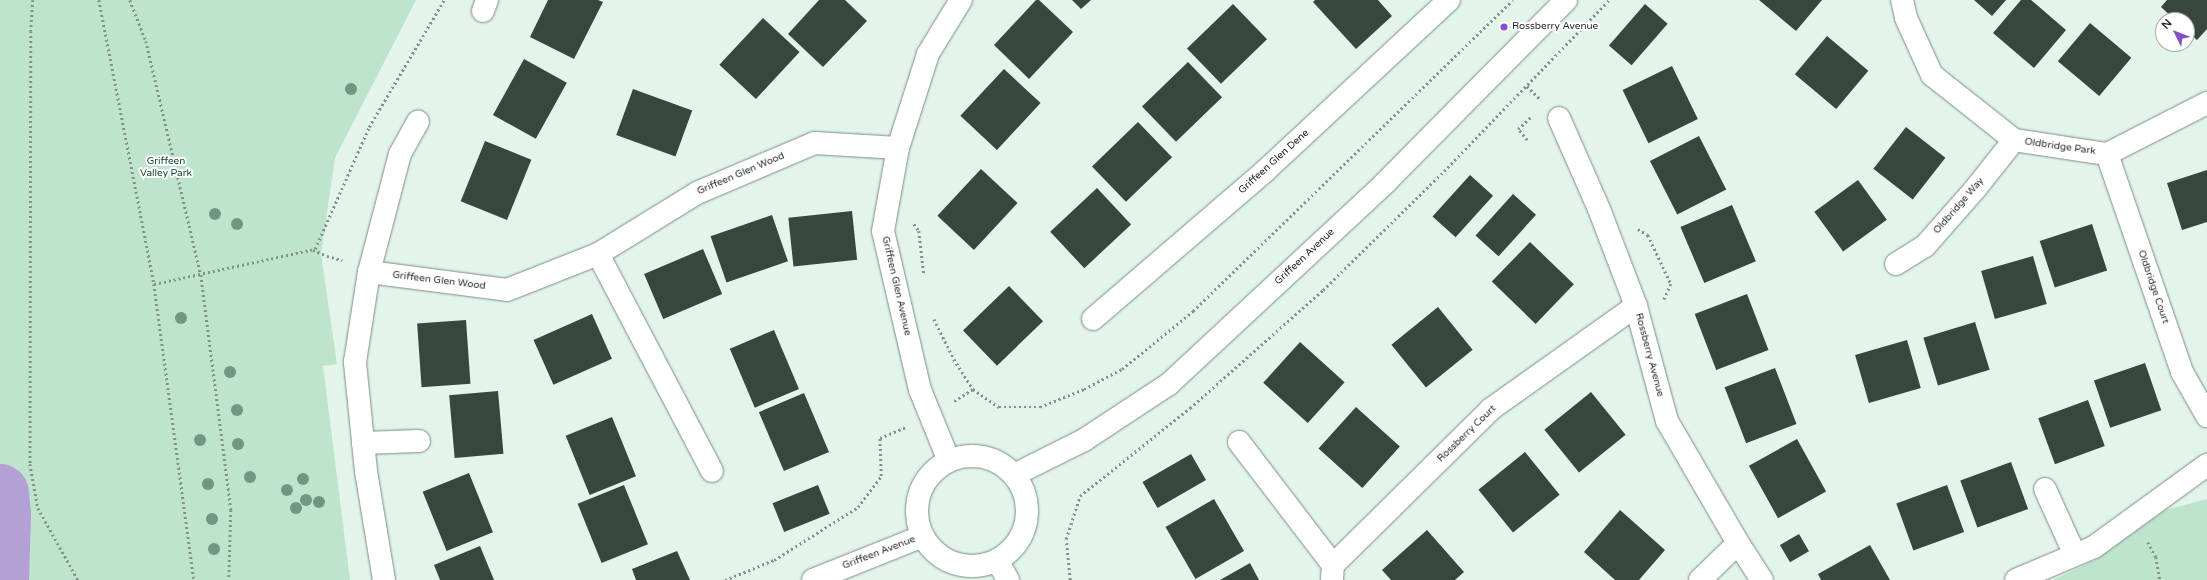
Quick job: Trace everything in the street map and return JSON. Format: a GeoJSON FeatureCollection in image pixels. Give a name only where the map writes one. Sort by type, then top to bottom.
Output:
{"type":"FeatureCollection","features":[{"type":"Feature","properties":{"kind":"street","name":"Griffeen Glen Avenue"},"geometry":{"type":"LineString","coordinates":[[949,461],[920,390],[882,231],[898,148],[928,54],[961,0]]}},
{"type":"Feature","properties":{"kind":"street","name":"Griffeen Glen Dene"},"geometry":{"type":"LineString","coordinates":[[1093,319],[1265,170],[1449,0]]}},
{"type":"Feature","properties":{"kind":"street","name":"Griffeen Avenue"},"geometry":{"type":"LineString","coordinates":[[1014,475],[1084,440],[1169,384],[1386,182],[1566,0]]}},
{"type":"Feature","properties":{"kind":"street","name":"Oldbridge Park"},"geometry":{"type":"LineString","coordinates":[[1902,0],[1906,18],[1932,75],[2014,140],[2107,154],[2207,103]]}},
{"type":"Feature","properties":{"kind":"street","name":"Rossberry Avenue"},"geometry":{"type":"LineString","coordinates":[[1559,118],[1599,209],[1636,306],[1667,421],[1738,544],[1762,580]]}},
{"type":"Feature","properties":{"kind":"street"},"geometry":{"type":"LineString","coordinates":[[384,580],[364,443],[355,362],[369,272],[400,154],[418,122]]}},
{"type":"Feature","properties":{"kind":"street","name":"Oldbridge Way"},"geometry":{"type":"LineString","coordinates":[[1896,264],[1925,246],[1976,188],[2014,140]]}},
{"type":"Feature","properties":{"kind":"street","name":"Griffeen Glen Wood"},"geometry":{"type":"LineString","coordinates":[[369,272],[507,290],[598,254],[697,193],[815,143],[898,148]]}},
{"type":"Feature","properties":{"kind":"street","name":"Oldbridge Court"},"geometry":{"type":"LineString","coordinates":[[2107,154],[2182,372],[2207,416]]}},
{"type":"Feature","properties":{"kind":"street"},"geometry":{"type":"LineString","coordinates":[[598,254],[712,471]]}},
{"type":"Feature","properties":{"kind":"street","name":"Rossberry Court"},"geometry":{"type":"LineString","coordinates":[[1239,442],[1332,572],[1491,410],[1636,306]]}},
{"type":"Feature","properties":{"kind":"street"},"geometry":{"type":"LineString","coordinates":[[364,443],[419,441]]}},
{"type":"Feature","properties":{"kind":"street"},"geometry":{"type":"LineString","coordinates":[[966,456],[984,457],[1001,464],[1014,475],[1023,489],[1028,506],[1027,522],[1021,538],[1011,551],[997,560],[981,566],[963,566],[947,560],[933,550],[923,536],[917,519],[920,496],[924,485],[934,471],[949,461],[966,456]]}},
{"type":"Feature","properties":{"kind":"street"},"geometry":{"type":"LineString","coordinates":[[2016,580],[2094,547],[2207,465]]}},
{"type":"Feature","properties":{"kind":"street"},"geometry":{"type":"LineString","coordinates":[[2045,489],[2075,555]]}},
{"type":"Feature","properties":{"kind":"street","name":"Griffeen Avenue"},"geometry":{"type":"LineString","coordinates":[[813,580],[923,536]]}},
{"type":"Feature","properties":{"kind":"street"},"geometry":{"type":"LineString","coordinates":[[1700,580],[1738,544]]}},
{"type":"Feature","properties":{"kind":"street"},"geometry":{"type":"LineString","coordinates":[[997,560],[1008,580]]}},
{"type":"Feature","properties":{"kind":"path"},"geometry":{"type":"LineString","coordinates":[[33,0],[30,31],[30,464],[38,508],[78,580]]}},
{"type":"Feature","properties":{"kind":"path"},"geometry":{"type":"LineString","coordinates":[[99,0],[154,284],[194,580]]}},
{"type":"Feature","properties":{"kind":"path"},"geometry":{"type":"LineString","coordinates":[[130,0],[146,41],[201,275],[231,510],[229,580]]}},
{"type":"Feature","properties":{"kind":"path"},"geometry":{"type":"LineString","coordinates":[[154,284],[201,275],[314,249],[369,127],[444,0]]}},
{"type":"Feature","properties":{"kind":"path"},"geometry":{"type":"LineString","coordinates":[[931,312],[954,359],[973,389],[999,406],[1040,407],[1084,389],[1122,369],[1193,311],[1513,0]]}},
{"type":"Feature","properties":{"kind":"path"},"geometry":{"type":"LineString","coordinates":[[1070,580],[1066,539],[1080,496],[1190,408],[1323,290],[1449,165],[1609,0]]}},
{"type":"Feature","properties":{"kind":"path"},"geometry":{"type":"LineString","coordinates":[[911,220],[919,231],[924,276]]}},
{"type":"Feature","properties":{"kind":"path"},"geometry":{"type":"LineString","coordinates":[[725,580],[774,560],[858,506],[880,476],[880,438],[899,430]]}},
{"type":"Feature","properties":{"kind":"path"},"geometry":{"type":"LineString","coordinates":[[2136,516],[2156,557],[2160,580]]}},
{"type":"Feature","properties":{"kind":"green space","name":"Griffeen Valley Park"},"geometry":{"type":"Polygon","coordinates":[[[0,0],[416,0],[335,158],[321,254],[337,364],[323,366],[350,580],[0,580],[0,0]]]}},
{"type":"Feature","properties":{"kind":"green space"},"geometry":{"type":"Polygon","coordinates":[[[2207,499],[2207,580],[2053,580],[2097,559],[2165,510],[2207,499]]]}},
{"type":"Feature","properties":{"kind":"building"},"geometry":{"type":"Polygon","coordinates":[[[548,0],[598,0],[603,2],[574,59],[530,37],[548,0]]]}},
{"type":"Feature","properties":{"kind":"building"},"geometry":{"type":"Polygon","coordinates":[[[819,0],[845,0],[867,21],[823,67],[788,34],[819,0]]]}},
{"type":"Feature","properties":{"kind":"building"},"geometry":{"type":"Polygon","coordinates":[[[1036,0],[1039,0],[1073,32],[1029,79],[994,45],[1036,0]]]}},
{"type":"Feature","properties":{"kind":"building"},"geometry":{"type":"Polygon","coordinates":[[[1072,0],[1091,0],[1081,9],[1072,0]]]}},
{"type":"Feature","properties":{"kind":"building"},"geometry":{"type":"Polygon","coordinates":[[[1315,0],[1378,0],[1392,16],[1356,49],[1313,2],[1315,0]]]}},
{"type":"Feature","properties":{"kind":"building"},"geometry":{"type":"Polygon","coordinates":[[[1759,0],[1822,0],[1796,31],[1759,0]]]}},
{"type":"Feature","properties":{"kind":"building"},"geometry":{"type":"Polygon","coordinates":[[[1974,0],[2006,0],[1992,16],[1974,0]]]}},
{"type":"Feature","properties":{"kind":"building"},"geometry":{"type":"Polygon","coordinates":[[[2021,0],[2031,0],[2066,30],[2034,68],[1993,33],[2021,0]]]}},
{"type":"Feature","properties":{"kind":"building"},"geometry":{"type":"Polygon","coordinates":[[[2167,0],[2207,0],[2207,29],[2197,40],[2195,38],[2195,12],[2166,12],[2161,7],[2167,0]]]}},
{"type":"Feature","properties":{"kind":"building"},"geometry":{"type":"Polygon","coordinates":[[[1233,4],[1267,39],[1221,84],[1187,48],[1233,4]]]}},
{"type":"Feature","properties":{"kind":"building"},"geometry":{"type":"Polygon","coordinates":[[[1645,4],[1668,24],[1632,65],[1609,46],[1645,4]]]}},
{"type":"Feature","properties":{"kind":"building"},"geometry":{"type":"Polygon","coordinates":[[[763,18],[800,52],[756,99],[719,65],[763,18]]]}},
{"type":"Feature","properties":{"kind":"building"},"geometry":{"type":"Polygon","coordinates":[[[2090,23],[2131,58],[2099,96],[2058,61],[2090,23]]]}},
{"type":"Feature","properties":{"kind":"building"},"geometry":{"type":"Polygon","coordinates":[[[1827,36],[1868,71],[1836,109],[1795,74],[1827,36]]]}},
{"type":"Feature","properties":{"kind":"building"},"geometry":{"type":"Polygon","coordinates":[[[524,59],[567,83],[536,139],[493,115],[524,59]]]}},
{"type":"Feature","properties":{"kind":"building"},"geometry":{"type":"Polygon","coordinates":[[[1188,62],[1222,97],[1176,142],[1142,106],[1188,62]]]}},
{"type":"Feature","properties":{"kind":"building"},"geometry":{"type":"Polygon","coordinates":[[[1672,66],[1698,119],[1648,143],[1623,90],[1672,66]]]}},
{"type":"Feature","properties":{"kind":"building"},"geometry":{"type":"Polygon","coordinates":[[[1004,69],[1041,103],[997,150],[960,116],[1004,69]]]}},
{"type":"Feature","properties":{"kind":"building"},"geometry":{"type":"Polygon","coordinates":[[[633,89],[692,111],[675,157],[616,135],[633,89]]]}},
{"type":"Feature","properties":{"kind":"building"},"geometry":{"type":"Polygon","coordinates":[[[1138,122],[1172,157],[1126,202],[1092,166],[1138,122]]]}},
{"type":"Feature","properties":{"kind":"building"},"geometry":{"type":"Polygon","coordinates":[[[1906,127],[1945,158],[1913,200],[1873,169],[1906,127]]]}},
{"type":"Feature","properties":{"kind":"building"},"geometry":{"type":"Polygon","coordinates":[[[1699,136],[1726,189],[1677,214],[1650,161],[1699,136]]]}},
{"type":"Feature","properties":{"kind":"building"},"geometry":{"type":"Polygon","coordinates":[[[485,141],[531,160],[507,220],[461,201],[485,141]]]}},
{"type":"Feature","properties":{"kind":"building"},"geometry":{"type":"Polygon","coordinates":[[[981,169],[1018,203],[974,250],[937,216],[981,169]]]}},
{"type":"Feature","properties":{"kind":"building"},"geometry":{"type":"Polygon","coordinates":[[[2207,170],[2207,222],[2182,230],[2167,183],[2207,170]]]}},
{"type":"Feature","properties":{"kind":"building"},"geometry":{"type":"Polygon","coordinates":[[[1470,175],[1493,196],[1456,237],[1433,217],[1470,175]]]}},
{"type":"Feature","properties":{"kind":"building"},"geometry":{"type":"Polygon","coordinates":[[[1858,180],[1887,220],[1843,251],[1814,212],[1858,180]]]}},
{"type":"Feature","properties":{"kind":"building"},"geometry":{"type":"Polygon","coordinates":[[[1097,188],[1131,225],[1084,268],[1050,232],[1097,188]]]}},
{"type":"Feature","properties":{"kind":"building"},"geometry":{"type":"Polygon","coordinates":[[[1513,194],[1536,215],[1499,256],[1476,236],[1513,194]]]}},
{"type":"Feature","properties":{"kind":"building"},"geometry":{"type":"Polygon","coordinates":[[[1732,205],[1756,261],[1704,283],[1680,227],[1732,205]]]}},
{"type":"Feature","properties":{"kind":"building"},"geometry":{"type":"Polygon","coordinates":[[[852,211],[857,260],[793,266],[788,218],[852,211]]]}},
{"type":"Feature","properties":{"kind":"building"},"geometry":{"type":"Polygon","coordinates":[[[772,215],[788,261],[726,282],[711,236],[772,215]]]}},
{"type":"Feature","properties":{"kind":"building"},"geometry":{"type":"Polygon","coordinates":[[[2092,224],[2107,271],[2055,288],[2040,241],[2092,224]]]}},
{"type":"Feature","properties":{"kind":"building"},"geometry":{"type":"Polygon","coordinates":[[[1530,242],[1574,284],[1536,324],[1492,282],[1530,242]]]}},
{"type":"Feature","properties":{"kind":"building"},"geometry":{"type":"Polygon","coordinates":[[[703,249],[722,294],[663,319],[644,274],[703,249]]]}},
{"type":"Feature","properties":{"kind":"building"},"geometry":{"type":"Polygon","coordinates":[[[2033,256],[2047,304],[1995,319],[1981,271],[2033,256]]]}},
{"type":"Feature","properties":{"kind":"building"},"geometry":{"type":"Polygon","coordinates":[[[1009,286],[1043,321],[997,366],[963,330],[1009,286]]]}},
{"type":"Feature","properties":{"kind":"building"},"geometry":{"type":"Polygon","coordinates":[[[1747,294],[1769,350],[1716,370],[1695,314],[1747,294]]]}},
{"type":"Feature","properties":{"kind":"building"},"geometry":{"type":"Polygon","coordinates":[[[1438,307],[1473,350],[1426,388],[1391,345],[1438,307]]]}},
{"type":"Feature","properties":{"kind":"building"},"geometry":{"type":"Polygon","coordinates":[[[592,314],[612,359],[553,385],[534,340],[592,314]]]}},
{"type":"Feature","properties":{"kind":"building"},"geometry":{"type":"Polygon","coordinates":[[[466,320],[470,384],[422,387],[417,323],[466,320]]]}},
{"type":"Feature","properties":{"kind":"building"},"geometry":{"type":"Polygon","coordinates":[[[1975,322],[1990,370],[1938,386],[1923,338],[1975,322]]]}},
{"type":"Feature","properties":{"kind":"building"},"geometry":{"type":"Polygon","coordinates":[[[774,330],[799,389],[755,408],[730,349],[774,330]]]}},
{"type":"Feature","properties":{"kind":"building"},"geometry":{"type":"Polygon","coordinates":[[[1907,340],[1921,388],[1869,403],[1855,355],[1907,340]]]}},
{"type":"Feature","properties":{"kind":"building"},"geometry":{"type":"Polygon","coordinates":[[[1300,342],[1345,382],[1308,423],[1263,383],[1300,342]]]}},
{"type":"Feature","properties":{"kind":"building"},"geometry":{"type":"Polygon","coordinates":[[[2145,363],[2161,410],[2110,428],[2094,381],[2145,363]]]}},
{"type":"Feature","properties":{"kind":"building"},"geometry":{"type":"Polygon","coordinates":[[[1775,368],[1797,424],[1746,443],[1725,387],[1775,368]]]}},
{"type":"Feature","properties":{"kind":"building"},"geometry":{"type":"Polygon","coordinates":[[[498,391],[503,454],[455,458],[449,395],[498,391]]]}},
{"type":"Feature","properties":{"kind":"building"},"geometry":{"type":"Polygon","coordinates":[[[1591,392],[1626,435],[1579,473],[1544,430],[1591,392]]]}},
{"type":"Feature","properties":{"kind":"building"},"geometry":{"type":"Polygon","coordinates":[[[804,393],[829,452],[784,471],[759,412],[804,393]]]}},
{"type":"Feature","properties":{"kind":"building"},"geometry":{"type":"Polygon","coordinates":[[[2088,400],[2105,446],[2055,464],[2038,418],[2088,400]]]}},
{"type":"Feature","properties":{"kind":"building"},"geometry":{"type":"Polygon","coordinates":[[[1356,407],[1400,446],[1362,488],[1319,449],[1356,407]]]}},
{"type":"Feature","properties":{"kind":"building"},"geometry":{"type":"Polygon","coordinates":[[[612,417],[636,476],[590,495],[566,436],[612,417]]]}},
{"type":"Feature","properties":{"kind":"building"},"geometry":{"type":"Polygon","coordinates":[[[1797,439],[1826,491],[1778,518],[1749,466],[1797,439]]]}},
{"type":"Feature","properties":{"kind":"building"},"geometry":{"type":"Polygon","coordinates":[[[1525,452],[1560,495],[1513,533],[1478,490],[1525,452]]]}},
{"type":"Feature","properties":{"kind":"building"},"geometry":{"type":"Polygon","coordinates":[[[1191,454],[1206,480],[1158,508],[1143,482],[1191,454]]]}},
{"type":"Feature","properties":{"kind":"building"},"geometry":{"type":"Polygon","coordinates":[[[2011,462],[2028,509],[1977,527],[1960,480],[2011,462]]]}},
{"type":"Feature","properties":{"kind":"building"},"geometry":{"type":"Polygon","coordinates":[[[469,473],[493,532],[447,551],[423,492],[469,473]]]}},
{"type":"Feature","properties":{"kind":"building"},"geometry":{"type":"Polygon","coordinates":[[[624,485],[648,544],[602,563],[578,504],[624,485]]]}},
{"type":"Feature","properties":{"kind":"building"},"geometry":{"type":"Polygon","coordinates":[[[818,485],[830,514],[784,532],[773,503],[818,485]]]}},
{"type":"Feature","properties":{"kind":"building"},"geometry":{"type":"Polygon","coordinates":[[[1947,485],[1964,532],[1913,550],[1896,503],[1947,485]]]}},
{"type":"Feature","properties":{"kind":"building"},"geometry":{"type":"Polygon","coordinates":[[[1214,499],[1244,551],[1196,579],[1166,527],[1214,499]]]}},
{"type":"Feature","properties":{"kind":"building"},"geometry":{"type":"Polygon","coordinates":[[[1620,510],[1665,550],[1639,580],[1615,580],[1584,552],[1620,510]]]}},
{"type":"Feature","properties":{"kind":"building"},"geometry":{"type":"Polygon","coordinates":[[[1427,530],[1464,572],[1455,580],[1391,580],[1382,570],[1427,530]]]}},
{"type":"Feature","properties":{"kind":"building"},"geometry":{"type":"Polygon","coordinates":[[[1799,534],[1809,551],[1790,562],[1780,545],[1799,534]]]}},
{"type":"Feature","properties":{"kind":"building"},"geometry":{"type":"Polygon","coordinates":[[[1870,545],[1890,580],[1821,580],[1818,574],[1870,545]]]}},
{"type":"Feature","properties":{"kind":"building"},"geometry":{"type":"Polygon","coordinates":[[[480,546],[494,580],[440,580],[434,565],[480,546]]]}},
{"type":"Feature","properties":{"kind":"building"},"geometry":{"type":"Polygon","coordinates":[[[677,551],[690,580],[636,580],[632,569],[677,551]]]}},
{"type":"Feature","properties":{"kind":"building"},"geometry":{"type":"Polygon","coordinates":[[[1250,563],[1259,580],[1220,580],[1250,563]]]}},
{"type":"Feature","properties":{"kind":"waterway"},"geometry":{"type":"LineString","coordinates":[[0,493],[2,514],[0,580]]}},
{"type":"Feature","properties":{"kind":"place","name":"Rossberry Avenue"},"geometry":{"type":"Point","coordinates":[1504,27]}}]}
